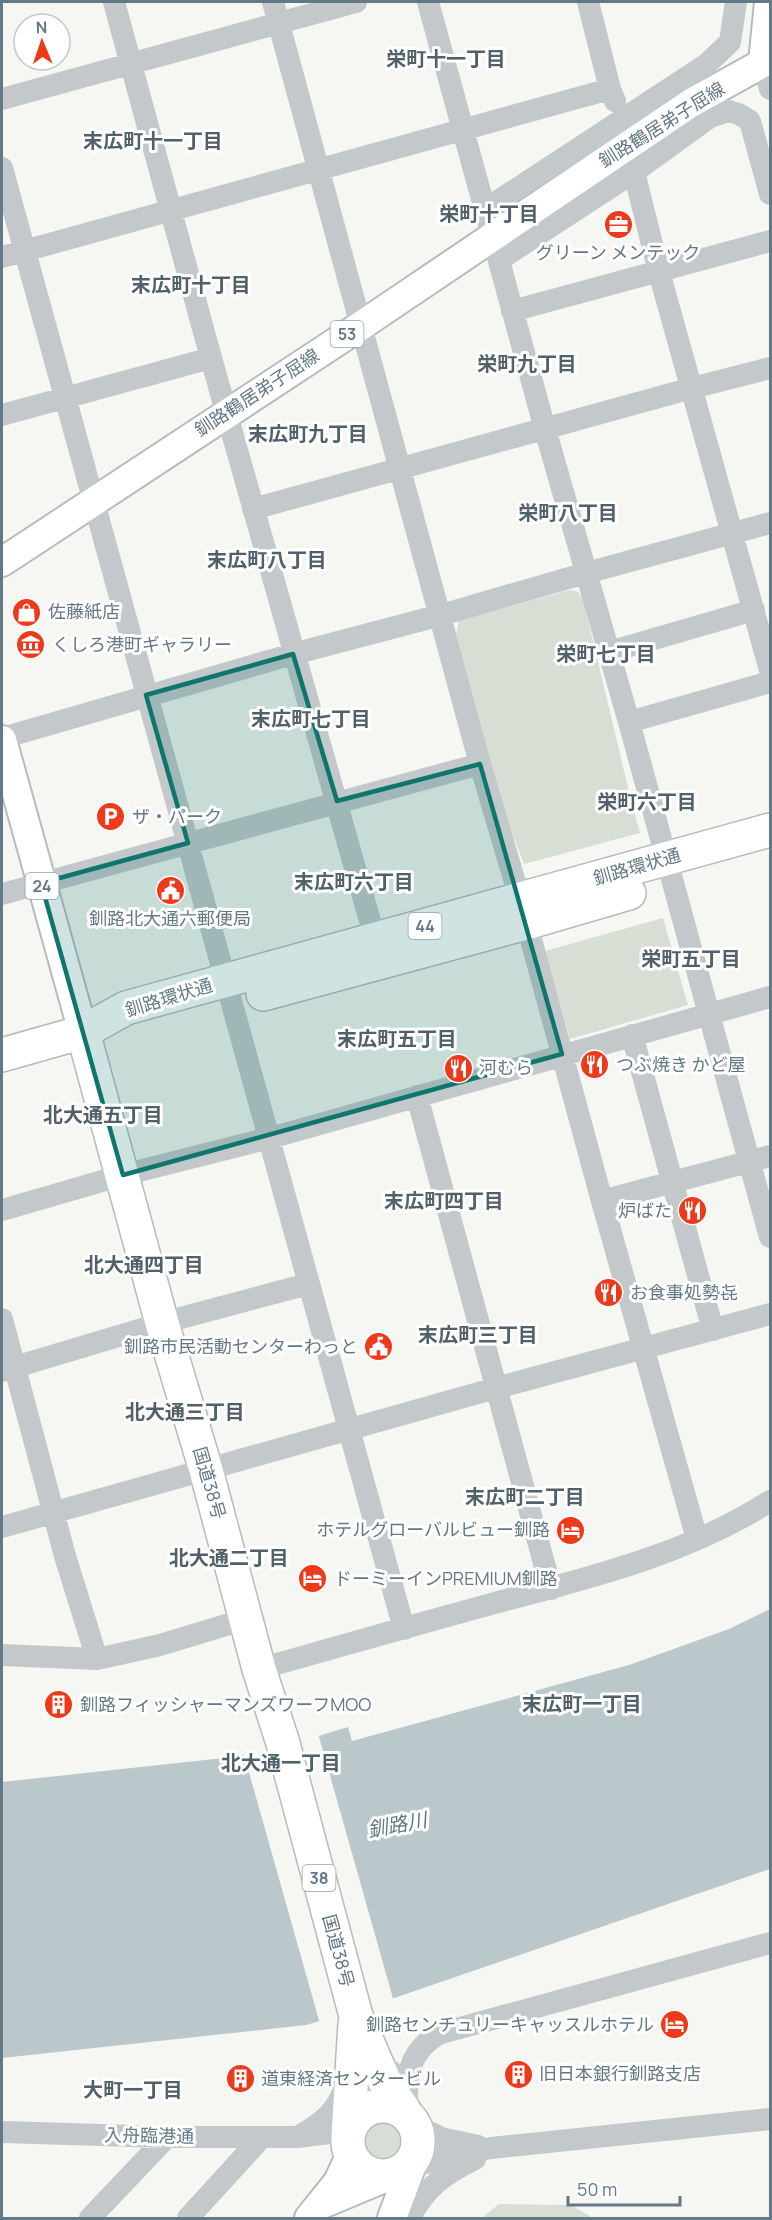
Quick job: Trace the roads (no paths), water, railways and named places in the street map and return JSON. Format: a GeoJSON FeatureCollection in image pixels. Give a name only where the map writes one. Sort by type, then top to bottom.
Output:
{"type":"FeatureCollection","features":[{"type":"Feature","properties":{"kind":"highway","name":"釧路環状通"},"geometry":{"type":"LineString","coordinates":[[229,992],[669,870],[771,830]]}},
{"type":"Feature","properties":{"kind":"highway","name":"釧路環状通"},"geometry":{"type":"LineString","coordinates":[[669,870],[771,853]]}},
{"type":"Feature","properties":{"kind":"highway","name":"釧路環状通"},"geometry":{"type":"LineString","coordinates":[[83,1032],[132,1030],[375,939],[523,911]]}},
{"type":"Feature","properties":{"kind":"highway"},"geometry":{"type":"LineString","coordinates":[[2,1054],[83,1032]]}},
{"type":"Feature","properties":{"kind":"highway","name":"国道38号"},"geometry":{"type":"LineString","coordinates":[[83,1032],[162,1323],[206,1470],[259,1669],[282,1740],[358,2041],[379,2145]]}},
{"type":"Feature","properties":{"kind":"highway","name":"国道38号"},"geometry":{"type":"LineString","coordinates":[[358,2041],[401,2064],[379,2145]]}},
{"type":"Feature","properties":{"kind":"main road","name":"釧路鶴居弟子屈線"},"geometry":{"type":"LineString","coordinates":[[2,562],[226,412],[362,325],[492,235],[692,103],[767,76],[769,2]]}},
{"type":"Feature","properties":{"kind":"main road","name":"24"},"geometry":{"type":"LineString","coordinates":[[2,739],[83,1032]]}},
{"type":"Feature","properties":{"kind":"main road"},"geometry":{"type":"LineString","coordinates":[[316,2211],[338,2182],[379,2145]]}},
{"type":"Feature","properties":{"kind":"main road"},"geometry":{"type":"LineString","coordinates":[[375,2218],[379,2145]]}},
{"type":"Feature","properties":{"kind":"main road"},"geometry":{"type":"LineString","coordinates":[[379,2145],[392,2218]]}},
{"type":"Feature","properties":{"kind":"street"},"geometry":{"type":"LineString","coordinates":[[114,2],[293,654],[375,939]]}},
{"type":"Feature","properties":{"kind":"street"},"geometry":{"type":"LineString","coordinates":[[2,99],[131,64],[276,12],[356,2]]}},
{"type":"Feature","properties":{"kind":"street"},"geometry":{"type":"LineString","coordinates":[[428,2],[544,429],[629,722],[709,1014],[760,1159],[771,1237]]}},
{"type":"Feature","properties":{"kind":"street"},"geometry":{"type":"LineString","coordinates":[[588,2],[610,89],[622,118]]}},
{"type":"Feature","properties":{"kind":"street"},"geometry":{"type":"LineString","coordinates":[[492,235],[622,118],[707,64],[730,42],[736,2]]}},
{"type":"Feature","properties":{"kind":"street"},"geometry":{"type":"LineString","coordinates":[[276,12],[480,764],[698,1539]]}},
{"type":"Feature","properties":{"kind":"street"},"geometry":{"type":"LineString","coordinates":[[2,257],[610,89]]}},
{"type":"Feature","properties":{"kind":"street"},"geometry":{"type":"LineString","coordinates":[[492,235],[634,172],[710,117],[728,111],[739,114],[750,122],[771,194]]}},
{"type":"Feature","properties":{"kind":"street"},"geometry":{"type":"LineString","coordinates":[[2,168],[404,1629]]}},
{"type":"Feature","properties":{"kind":"street"},"geometry":{"type":"LineString","coordinates":[[634,172],[659,272],[771,670]]}},
{"type":"Feature","properties":{"kind":"street"},"geometry":{"type":"LineString","coordinates":[[512,311],[771,241]]}},
{"type":"Feature","properties":{"kind":"street"},"geometry":{"type":"LineString","coordinates":[[2,415],[211,358]]}},
{"type":"Feature","properties":{"kind":"street"},"geometry":{"type":"LineString","coordinates":[[254,508],[771,368]]}},
{"type":"Feature","properties":{"kind":"street"},"geometry":{"type":"LineString","coordinates":[[2,739],[146,695],[771,523]]}},
{"type":"Feature","properties":{"kind":"street"},"geometry":{"type":"LineString","coordinates":[[609,652],[754,610]]}},
{"type":"Feature","properties":{"kind":"street"},"geometry":{"type":"LineString","coordinates":[[629,722],[771,682]]}},
{"type":"Feature","properties":{"kind":"street"},"geometry":{"type":"LineString","coordinates":[[2,894],[337,801],[480,764]]}},
{"type":"Feature","properties":{"kind":"street"},"geometry":{"type":"LineString","coordinates":[[2,1210],[123,1175],[268,1139],[562,1054],[771,997]]}},
{"type":"Feature","properties":{"kind":"street"},"geometry":{"type":"LineString","coordinates":[[632,1035],[713,1330]]}},
{"type":"Feature","properties":{"kind":"street"},"geometry":{"type":"LineString","coordinates":[[417,1096],[550,1589]]}},
{"type":"Feature","properties":{"kind":"street"},"geometry":{"type":"LineString","coordinates":[[602,1201],[760,1159]]}},
{"type":"Feature","properties":{"kind":"street"},"geometry":{"type":"LineString","coordinates":[[8,1369],[162,1323],[308,1284]]}},
{"type":"Feature","properties":{"kind":"street"},"geometry":{"type":"LineString","coordinates":[[2,1527],[496,1388],[771,1314]]}},
{"type":"Feature","properties":{"kind":"street"},"geometry":{"type":"LineString","coordinates":[[2,1319],[8,1369],[97,1659]]}},
{"type":"Feature","properties":{"kind":"street"},"geometry":{"type":"LineString","coordinates":[[259,1669],[640,1562],[740,1520],[771,1501]]}},
{"type":"Feature","properties":{"kind":"street"},"geometry":{"type":"LineString","coordinates":[[2,1655],[97,1659],[160,1645],[246,1619]]}},
{"type":"Feature","properties":{"kind":"street"},"geometry":{"type":"LineString","coordinates":[[401,2064],[438,2034],[771,1942]]}},
{"type":"Feature","properties":{"kind":"street"},"geometry":{"type":"LineString","coordinates":[[297,2137],[321,2123],[341,2098],[358,2041]]}},
{"type":"Feature","properties":{"kind":"street"},"geometry":{"type":"LineString","coordinates":[[379,2145],[446,2157],[491,2148],[771,2119]]}},
{"type":"Feature","properties":{"kind":"street","name":"入舟臨港通"},"geometry":{"type":"LineString","coordinates":[[2,2132],[167,2137],[297,2137],[379,2145],[434,2134],[459,2143],[491,2148]]}},
{"type":"Feature","properties":{"kind":"street"},"geometry":{"type":"LineString","coordinates":[[90,2218],[167,2137]]}},
{"type":"Feature","properties":{"kind":"street"},"geometry":{"type":"LineString","coordinates":[[188,2218],[262,2137]]}},
{"type":"Feature","properties":{"kind":"street"},"geometry":{"type":"LineString","coordinates":[[410,2218],[425,2192],[447,2172],[477,2158],[519,2145]]}},
{"type":"Feature","properties":{"kind":"water","name":"釧路川"},"geometry":{"type":"Polygon","coordinates":[[[770,1609],[770,1869],[371,2006],[306,2025],[2,2058],[2,1782],[233,1757],[292,1744],[348,1727],[352,1741],[629,1665],[729,1629],[770,1609]]]}},
{"type":"Feature","properties":{"kind":"place","name":"グリーン メンテック"},"geometry":{"type":"Point","coordinates":[618,224]}},
{"type":"Feature","properties":{"kind":"place","name":"佐藤紙店"},"geometry":{"type":"Point","coordinates":[27,612]}},
{"type":"Feature","properties":{"kind":"place","name":"くしろ港町ギャラリー"},"geometry":{"type":"Point","coordinates":[31,645]}},
{"type":"Feature","properties":{"kind":"place","name":"ザ・パーク"},"geometry":{"type":"Point","coordinates":[111,817]}},
{"type":"Feature","properties":{"kind":"place","name":"釧路北大通六郵便局"},"geometry":{"type":"Point","coordinates":[170,890]}},
{"type":"Feature","properties":{"kind":"place","name":"つぶ焼き かど屋"},"geometry":{"type":"Point","coordinates":[595,1065]}},
{"type":"Feature","properties":{"kind":"place","name":"河むら"},"geometry":{"type":"Point","coordinates":[458,1068]}},
{"type":"Feature","properties":{"kind":"place","name":"炉ばた"},"geometry":{"type":"Point","coordinates":[693,1211]}},
{"type":"Feature","properties":{"kind":"place","name":"お食事処勢㐂"},"geometry":{"type":"Point","coordinates":[609,1293]}},
{"type":"Feature","properties":{"kind":"place","name":"釧路市民活動センターわっと"},"geometry":{"type":"Point","coordinates":[379,1347]}},
{"type":"Feature","properties":{"kind":"place","name":"ホテルグローバルビュー釧路"},"geometry":{"type":"Point","coordinates":[571,1530]}},
{"type":"Feature","properties":{"kind":"place","name":"ドーミーインPREMIUM釧路"},"geometry":{"type":"Point","coordinates":[313,1579]}},
{"type":"Feature","properties":{"kind":"place","name":"釧路フィッシャーマンズワーフMOO"},"geometry":{"type":"Point","coordinates":[59,1705]}},
{"type":"Feature","properties":{"kind":"place","name":"釧路センチュリーキャッスルホテル"},"geometry":{"type":"Point","coordinates":[675,2025]}},
{"type":"Feature","properties":{"kind":"place","name":"旧日本銀行釧路支店"},"geometry":{"type":"Point","coordinates":[518,2074]}},
{"type":"Feature","properties":{"kind":"place","name":"道東経済センタービル"},"geometry":{"type":"Point","coordinates":[240,2079]}},
{"type":"Feature","properties":{"kind":"district","name":"栄町十一丁目"},"geometry":{"type":"Point","coordinates":[446,59]}},
{"type":"Feature","properties":{"kind":"district","name":"末広町十一丁目"},"geometry":{"type":"Point","coordinates":[153,141]}},
{"type":"Feature","properties":{"kind":"district","name":"栄町十丁目"},"geometry":{"type":"Point","coordinates":[489,214]}},
{"type":"Feature","properties":{"kind":"district","name":"末広町十丁目"},"geometry":{"type":"Point","coordinates":[191,285]}},
{"type":"Feature","properties":{"kind":"district","name":"栄町九丁目"},"geometry":{"type":"Point","coordinates":[527,364]}},
{"type":"Feature","properties":{"kind":"district","name":"末広町九丁目"},"geometry":{"type":"Point","coordinates":[308,434]}},
{"type":"Feature","properties":{"kind":"district","name":"栄町八丁目"},"geometry":{"type":"Point","coordinates":[568,513]}},
{"type":"Feature","properties":{"kind":"district","name":"末広町八丁目"},"geometry":{"type":"Point","coordinates":[267,560]}},
{"type":"Feature","properties":{"kind":"district","name":"栄町七丁目"},"geometry":{"type":"Point","coordinates":[606,654]}},
{"type":"Feature","properties":{"kind":"district","name":"末広町七丁目"},"geometry":{"type":"Point","coordinates":[311,719]}},
{"type":"Feature","properties":{"kind":"district","name":"栄町六丁目"},"geometry":{"type":"Point","coordinates":[647,802]}},
{"type":"Feature","properties":{"kind":"district","name":"末広町六丁目"},"geometry":{"type":"Point","coordinates":[354,882]}},
{"type":"Feature","properties":{"kind":"district","name":"栄町五丁目"},"geometry":{"type":"Point","coordinates":[691,959]}},
{"type":"Feature","properties":{"kind":"district","name":"末広町五丁目"},"geometry":{"type":"Point","coordinates":[397,1039]}},
{"type":"Feature","properties":{"kind":"district","name":"北大通五丁目"},"geometry":{"type":"Point","coordinates":[103,1115]}},
{"type":"Feature","properties":{"kind":"district","name":"末広町四丁目"},"geometry":{"type":"Point","coordinates":[444,1201]}},
{"type":"Feature","properties":{"kind":"district","name":"北大通四丁目"},"geometry":{"type":"Point","coordinates":[144,1265]}},
{"type":"Feature","properties":{"kind":"district","name":"末広町三丁目"},"geometry":{"type":"Point","coordinates":[478,1335]}},
{"type":"Feature","properties":{"kind":"district","name":"北大通三丁目"},"geometry":{"type":"Point","coordinates":[185,1412]}},
{"type":"Feature","properties":{"kind":"district","name":"末広町二丁目"},"geometry":{"type":"Point","coordinates":[525,1497]}},
{"type":"Feature","properties":{"kind":"district","name":"北大通二丁目"},"geometry":{"type":"Point","coordinates":[229,1558]}},
{"type":"Feature","properties":{"kind":"district","name":"末広町一丁目"},"geometry":{"type":"Point","coordinates":[582,1704]}},
{"type":"Feature","properties":{"kind":"district","name":"北大通一丁目"},"geometry":{"type":"Point","coordinates":[281,1763]}},
{"type":"Feature","properties":{"kind":"district","name":"大町一丁目"},"geometry":{"type":"Point","coordinates":[133,2090]}}]}
